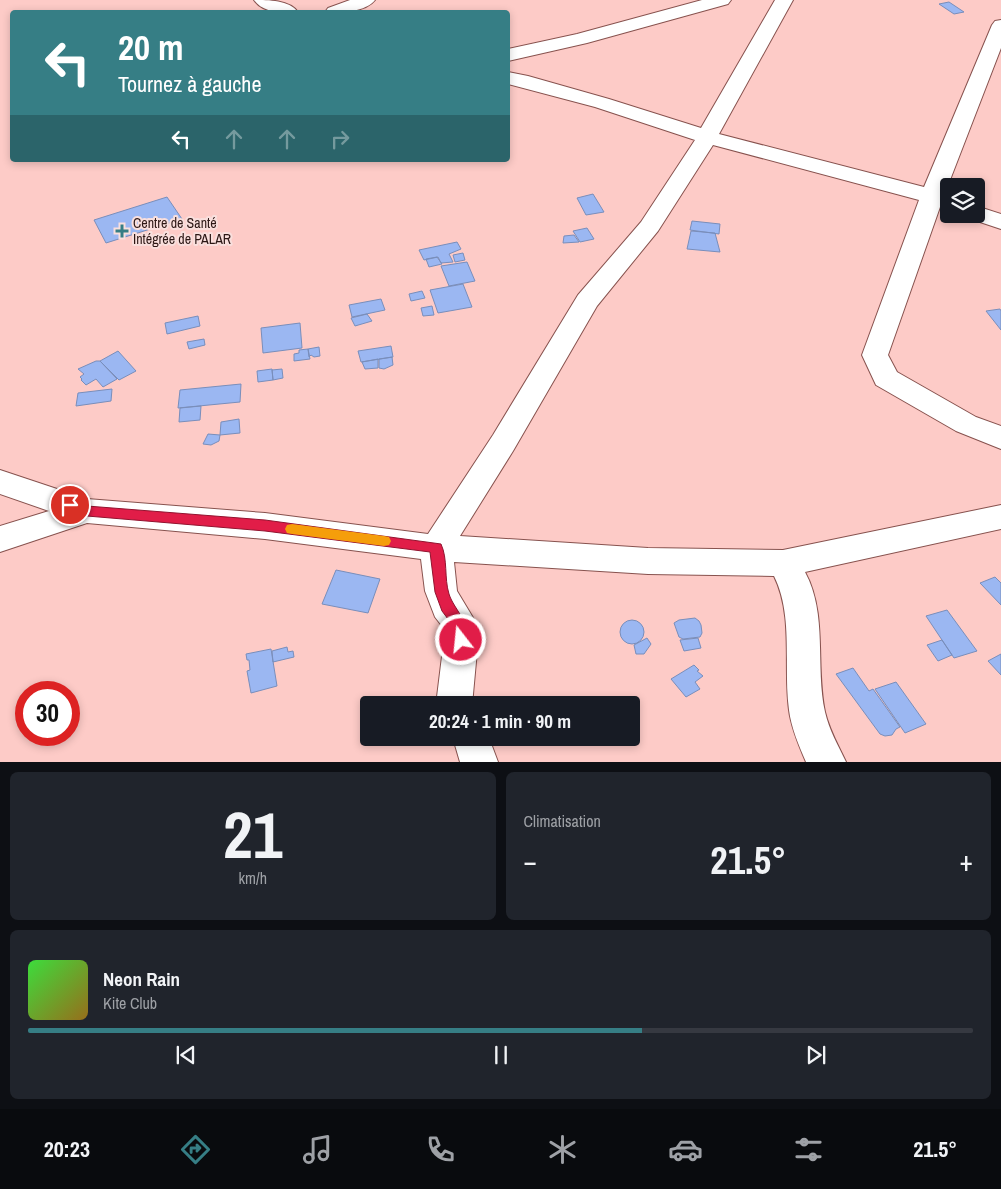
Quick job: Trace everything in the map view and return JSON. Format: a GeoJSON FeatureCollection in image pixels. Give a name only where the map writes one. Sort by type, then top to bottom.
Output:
{"type":"FeatureCollection","features":[{"type":"Feature","properties":{"kind":"street"},"geometry":{"type":"LineString","coordinates":[[263,0],[285,10]]}},
{"type":"Feature","properties":{"kind":"street"},"geometry":{"type":"LineString","coordinates":[[339,10],[366,0]]}},
{"type":"Feature","properties":{"kind":"street"},"geometry":{"type":"LineString","coordinates":[[510,55],[580,39],[722,0]]}},
{"type":"Feature","properties":{"kind":"street"},"geometry":{"type":"LineString","coordinates":[[455,696],[461,640],[458,621],[447,607],[441,592],[436,548],[503,443],[587,302],[650,226],[707,137],[784,0]]}},
{"type":"Feature","properties":{"kind":"street"},"geometry":{"type":"LineString","coordinates":[[948,178],[1001,25]]}},
{"type":"Feature","properties":{"kind":"street"},"geometry":{"type":"LineString","coordinates":[[510,78],[602,103],[707,137],[940,200],[874,355],[886,378],[966,424],[1001,438]]}},
{"type":"Feature","properties":{"kind":"street"},"geometry":{"type":"LineString","coordinates":[[985,216],[1001,222]]}},
{"type":"Feature","properties":{"kind":"street"},"geometry":{"type":"LineString","coordinates":[[0,482],[87,511],[265,526],[436,548],[648,561],[783,563],[1001,517]]}},
{"type":"Feature","properties":{"kind":"street"},"geometry":{"type":"LineString","coordinates":[[0,539],[87,511]]}},
{"type":"Feature","properties":{"kind":"street"},"geometry":{"type":"LineString","coordinates":[[783,563],[796,587],[801,612],[807,711],[819,750],[826,762]]}},
{"type":"Feature","properties":{"kind":"street"},"geometry":{"type":"LineString","coordinates":[[474,746],[479,762]]}},
{"type":"Feature","properties":{"kind":"building"},"geometry":{"type":"Polygon","coordinates":[[[949,2],[964,12],[954,14],[939,4],[949,2]]]}},
{"type":"Feature","properties":{"kind":"building"},"geometry":{"type":"Polygon","coordinates":[[[593,194],[604,212],[586,215],[577,198],[593,194]]]}},
{"type":"Feature","properties":{"kind":"building","name":"Centre de Santé Intégrée de PALAR"},"geometry":{"type":"Polygon","coordinates":[[[167,197],[182,219],[106,243],[94,220],[167,197]]]}},
{"type":"Feature","properties":{"kind":"building"},"geometry":{"type":"Polygon","coordinates":[[[692,221],[720,224],[719,234],[690,230],[692,221]]]}},
{"type":"Feature","properties":{"kind":"building"},"geometry":{"type":"Polygon","coordinates":[[[587,228],[594,239],[580,242],[573,231],[587,228]]]}},
{"type":"Feature","properties":{"kind":"building"},"geometry":{"type":"Polygon","coordinates":[[[691,231],[715,233],[720,252],[687,249],[691,231]]]}},
{"type":"Feature","properties":{"kind":"building"},"geometry":{"type":"Polygon","coordinates":[[[574,235],[579,242],[563,243],[564,236],[574,235]]]}},
{"type":"Feature","properties":{"kind":"building"},"geometry":{"type":"Polygon","coordinates":[[[457,242],[461,249],[449,254],[453,262],[441,263],[438,257],[424,260],[419,250],[457,242]]]}},
{"type":"Feature","properties":{"kind":"building"},"geometry":{"type":"Polygon","coordinates":[[[463,253],[465,260],[455,262],[453,255],[463,253]]]}},
{"type":"Feature","properties":{"kind":"building"},"geometry":{"type":"Polygon","coordinates":[[[437,257],[442,264],[429,267],[426,259],[437,257]]]}},
{"type":"Feature","properties":{"kind":"building"},"geometry":{"type":"Polygon","coordinates":[[[467,262],[475,281],[449,286],[441,266],[467,262]]]}},
{"type":"Feature","properties":{"kind":"building"},"geometry":{"type":"Polygon","coordinates":[[[463,284],[472,307],[438,313],[430,290],[463,284]]]}},
{"type":"Feature","properties":{"kind":"building"},"geometry":{"type":"Polygon","coordinates":[[[422,291],[425,298],[411,301],[409,294],[422,291]]]}},
{"type":"Feature","properties":{"kind":"building"},"geometry":{"type":"Polygon","coordinates":[[[381,299],[385,310],[352,317],[349,305],[381,299]]]}},
{"type":"Feature","properties":{"kind":"building"},"geometry":{"type":"Polygon","coordinates":[[[432,306],[434,315],[423,316],[421,308],[432,306]]]}},
{"type":"Feature","properties":{"kind":"building"},"geometry":{"type":"Polygon","coordinates":[[[1000,309],[1001,311],[1001,330],[986,311],[1000,309]]]}},
{"type":"Feature","properties":{"kind":"building"},"geometry":{"type":"Polygon","coordinates":[[[367,314],[372,321],[355,326],[351,318],[367,314]]]}},
{"type":"Feature","properties":{"kind":"building"},"geometry":{"type":"Polygon","coordinates":[[[198,316],[200,326],[167,334],[165,323],[198,316]]]}},
{"type":"Feature","properties":{"kind":"building"},"geometry":{"type":"Polygon","coordinates":[[[300,323],[302,348],[263,353],[261,328],[300,323]]]}},
{"type":"Feature","properties":{"kind":"building"},"geometry":{"type":"Polygon","coordinates":[[[204,339],[205,345],[189,349],[187,342],[204,339]]]}},
{"type":"Feature","properties":{"kind":"building"},"geometry":{"type":"Polygon","coordinates":[[[391,346],[393,357],[361,362],[358,351],[391,346]]]}},
{"type":"Feature","properties":{"kind":"building"},"geometry":{"type":"Polygon","coordinates":[[[319,347],[320,356],[314,357],[311,355],[309,357],[308,349],[319,347]]]}},
{"type":"Feature","properties":{"kind":"building"},"geometry":{"type":"Polygon","coordinates":[[[308,349],[310,359],[294,361],[294,354],[299,353],[299,350],[308,349]]]}},
{"type":"Feature","properties":{"kind":"building"},"geometry":{"type":"Polygon","coordinates":[[[118,351],[136,371],[119,380],[100,361],[118,351]]]}},
{"type":"Feature","properties":{"kind":"building"},"geometry":{"type":"Polygon","coordinates":[[[392,357],[393,365],[384,369],[379,368],[379,359],[392,357]]]}},
{"type":"Feature","properties":{"kind":"building"},"geometry":{"type":"Polygon","coordinates":[[[378,359],[378,368],[365,369],[362,362],[378,359]]]}},
{"type":"Feature","properties":{"kind":"building"},"geometry":{"type":"Polygon","coordinates":[[[100,361],[117,379],[103,387],[96,379],[86,385],[80,377],[84,374],[78,369],[100,361]]]}},
{"type":"Feature","properties":{"kind":"building"},"geometry":{"type":"Polygon","coordinates":[[[272,369],[273,380],[258,382],[257,371],[272,369]]]}},
{"type":"Feature","properties":{"kind":"building"},"geometry":{"type":"Polygon","coordinates":[[[282,369],[283,378],[273,380],[272,370],[282,369]]]}},
{"type":"Feature","properties":{"kind":"building"},"geometry":{"type":"Polygon","coordinates":[[[241,384],[240,402],[178,408],[180,390],[241,384]]]}},
{"type":"Feature","properties":{"kind":"building"},"geometry":{"type":"Polygon","coordinates":[[[112,389],[111,401],[76,406],[78,393],[112,389]]]}},
{"type":"Feature","properties":{"kind":"building"},"geometry":{"type":"Polygon","coordinates":[[[201,406],[200,420],[179,422],[180,408],[201,406]]]}},
{"type":"Feature","properties":{"kind":"building"},"geometry":{"type":"Polygon","coordinates":[[[239,419],[240,433],[220,435],[221,422],[239,419]]]}},
{"type":"Feature","properties":{"kind":"building"},"geometry":{"type":"Polygon","coordinates":[[[208,434],[220,435],[219,441],[211,445],[203,444],[208,434]]]}},
{"type":"Feature","properties":{"kind":"building"},"geometry":{"type":"Polygon","coordinates":[[[336,570],[380,579],[368,613],[322,604],[336,570]]]}},
{"type":"Feature","properties":{"kind":"building"},"geometry":{"type":"Polygon","coordinates":[[[995,577],[1001,583],[1001,605],[980,583],[995,577]]]}},
{"type":"Feature","properties":{"kind":"building"},"geometry":{"type":"Polygon","coordinates":[[[947,610],[977,651],[954,658],[926,616],[947,610]]]}},
{"type":"Feature","properties":{"kind":"building"},"geometry":{"type":"Polygon","coordinates":[[[695,618],[701,625],[702,633],[700,637],[683,639],[679,637],[674,623],[679,620],[695,618]]]}},
{"type":"Feature","properties":{"kind":"building"},"geometry":{"type":"Polygon","coordinates":[[[632,620],[640,624],[644,632],[640,640],[632,644],[624,640],[620,632],[624,624],[632,620]]]}},
{"type":"Feature","properties":{"kind":"building"},"geometry":{"type":"Polygon","coordinates":[[[647,638],[651,644],[644,654],[636,654],[634,645],[647,638]]]}},
{"type":"Feature","properties":{"kind":"building"},"geometry":{"type":"Polygon","coordinates":[[[698,638],[701,648],[684,651],[680,640],[698,638]]]}},
{"type":"Feature","properties":{"kind":"building"},"geometry":{"type":"Polygon","coordinates":[[[942,640],[952,655],[938,661],[927,645],[942,640]]]}},
{"type":"Feature","properties":{"kind":"building"},"geometry":{"type":"Polygon","coordinates":[[[287,647],[288,652],[293,651],[294,657],[273,662],[272,651],[287,647]]]}},
{"type":"Feature","properties":{"kind":"building"},"geometry":{"type":"Polygon","coordinates":[[[271,649],[277,686],[251,693],[247,671],[250,670],[249,660],[247,660],[246,654],[271,649]]]}},
{"type":"Feature","properties":{"kind":"building"},"geometry":{"type":"Polygon","coordinates":[[[1001,654],[1001,675],[988,661],[1001,654]]]}},
{"type":"Feature","properties":{"kind":"building"},"geometry":{"type":"Polygon","coordinates":[[[694,665],[703,676],[695,682],[700,689],[686,697],[671,679],[694,665]]]}},
{"type":"Feature","properties":{"kind":"building"},"geometry":{"type":"Polygon","coordinates":[[[853,668],[869,691],[873,689],[900,727],[892,735],[885,736],[880,734],[836,674],[853,668]]]}},
{"type":"Feature","properties":{"kind":"building"},"geometry":{"type":"Polygon","coordinates":[[[896,682],[926,724],[905,733],[875,689],[896,682]]]}},
{"type":"Feature","properties":{"kind":"slow traffic"},"geometry":{"type":"LineString","coordinates":[[292,529],[384,541]]}},
{"type":"Feature","properties":{"kind":"place","name":"Centre de Santé Intégrée de PALAR"},"geometry":{"type":"Point","coordinates":[122,231]}},
{"type":"Feature","properties":{"kind":"route"},"geometry":{"type":"LineString","coordinates":[[70,505],[87,511],[265,526],[436,548],[441,592],[447,607],[458,621],[461,640]]}}]}
